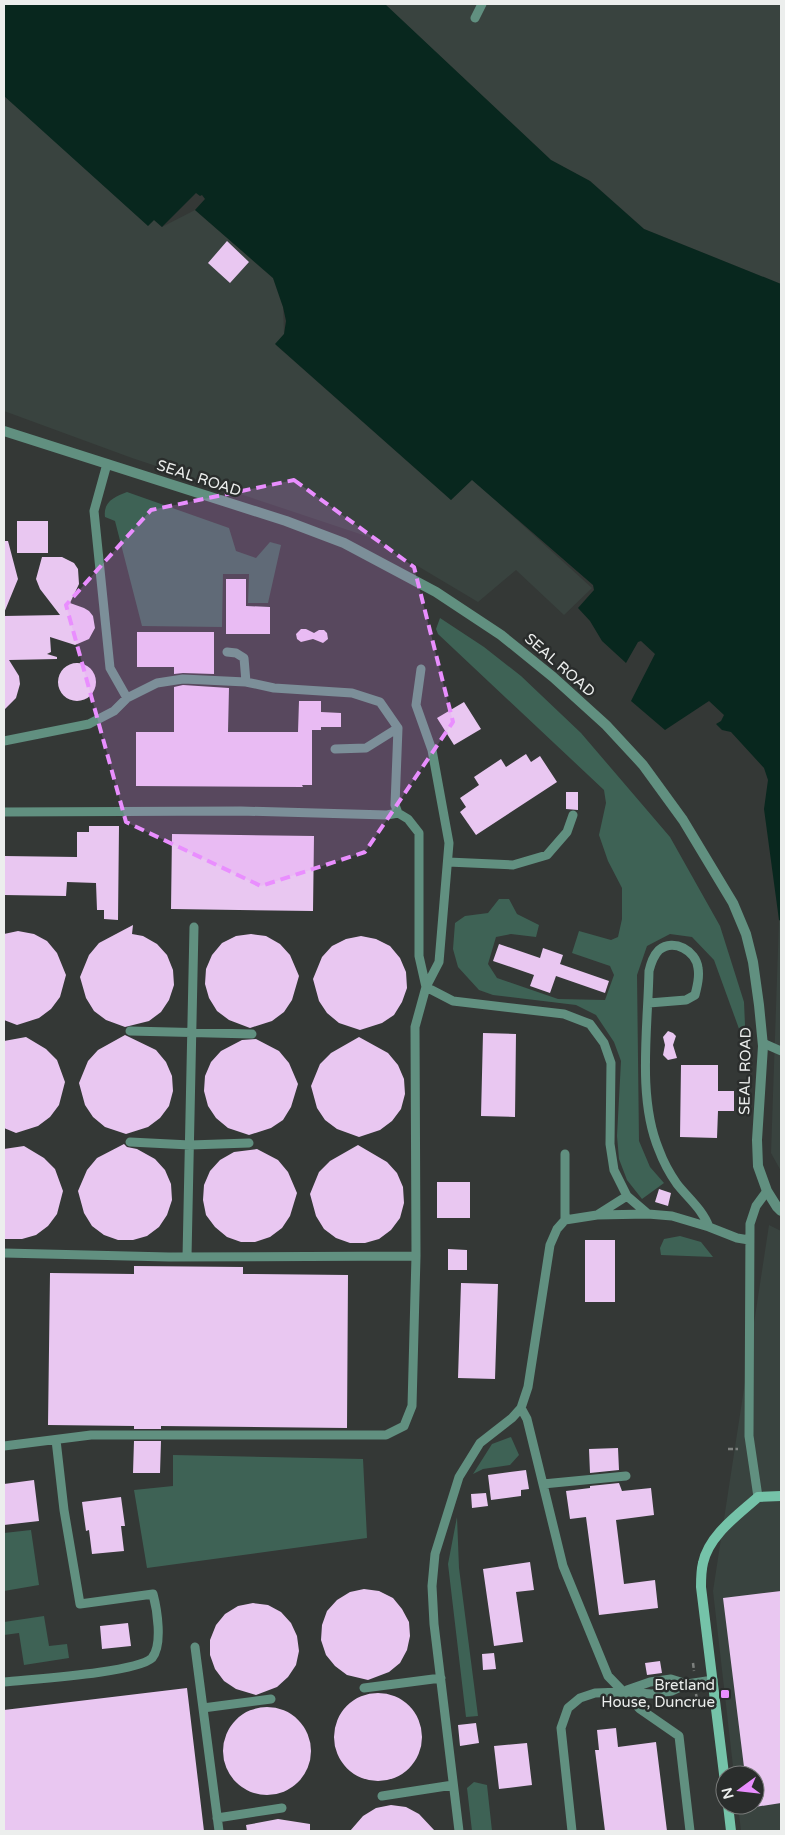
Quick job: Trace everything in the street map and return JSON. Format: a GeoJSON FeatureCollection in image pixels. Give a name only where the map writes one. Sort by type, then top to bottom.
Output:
{"type":"FeatureCollection","features":[{"type":"Feature","properties":{"kind":"street","name":"SEAL ROAD"},"geometry":{"type":"LineString","coordinates":[[4,431],[286,521],[344,543],[436,592],[501,635],[554,677],[606,726],[644,765],[683,820],[733,903],[746,934],[759,1005],[763,1043],[756,1140],[758,1166],[767,1190],[779,1209]]}},
{"type":"Feature","properties":{"kind":"street"},"geometry":{"type":"LineString","coordinates":[[723,1765],[701,1587],[703,1563],[711,1543],[722,1530],[758,1497],[781,1496]]}},
{"type":"Feature","properties":{"kind":"street"},"geometry":{"type":"LineString","coordinates":[[729,1815],[731,1831]]}},
{"type":"Feature","properties":{"kind":"lane"},"geometry":{"type":"LineString","coordinates":[[475,18],[482,4]]}},
{"type":"Feature","properties":{"kind":"lane"},"geometry":{"type":"LineString","coordinates":[[107,464],[94,511],[110,668],[127,698]]}},
{"type":"Feature","properties":{"kind":"lane"},"geometry":{"type":"LineString","coordinates":[[227,652],[236,653],[244,658],[246,682]]}},
{"type":"Feature","properties":{"kind":"lane"},"geometry":{"type":"LineString","coordinates":[[4,1446],[91,1435],[386,1436],[404,1426],[412,1406],[416,1256],[415,1027],[426,987],[439,962],[449,843],[438,775],[432,750],[416,705],[421,669]]}},
{"type":"Feature","properties":{"kind":"lane"},"geometry":{"type":"LineString","coordinates":[[4,741],[89,724],[114,711],[127,698],[156,683],[184,679],[246,682],[274,688],[352,694],[380,702],[398,728],[394,805],[398,813]]}},
{"type":"Feature","properties":{"kind":"lane"},"geometry":{"type":"LineString","coordinates":[[335,749],[366,748],[398,728]]}},
{"type":"Feature","properties":{"kind":"lane"},"geometry":{"type":"LineString","coordinates":[[4,812],[241,811],[387,815],[398,813],[408,818],[419,834],[419,956],[426,987],[453,1001],[564,1014],[590,1024],[604,1043],[611,1063],[611,1152],[614,1170],[627,1196],[648,1214]]}},
{"type":"Feature","properties":{"kind":"lane"},"geometry":{"type":"LineString","coordinates":[[448,862],[513,864],[547,855],[567,832],[573,815]]}},
{"type":"Feature","properties":{"kind":"lane"},"geometry":{"type":"LineString","coordinates":[[187,1257],[194,927]]}},
{"type":"Feature","properties":{"kind":"lane"},"geometry":{"type":"LineString","coordinates":[[648,1003],[686,1000],[695,996],[699,979],[698,966],[693,955],[684,947],[673,946],[661,949],[653,958],[649,971],[648,1003],[646,1090],[649,1120],[659,1151],[676,1183],[706,1218],[709,1227]]}},
{"type":"Feature","properties":{"kind":"lane"},"geometry":{"type":"LineString","coordinates":[[130,1031],[252,1034]]}},
{"type":"Feature","properties":{"kind":"lane"},"geometry":{"type":"LineString","coordinates":[[763,1043],[781,1051]]}},
{"type":"Feature","properties":{"kind":"lane"},"geometry":{"type":"LineString","coordinates":[[130,1142],[190,1145],[249,1143]]}},
{"type":"Feature","properties":{"kind":"lane"},"geometry":{"type":"LineString","coordinates":[[565,1154],[565,1220]]}},
{"type":"Feature","properties":{"kind":"lane"},"geometry":{"type":"LineString","coordinates":[[758,1497],[749,1436],[750,1224],[756,1206],[767,1190]]}},
{"type":"Feature","properties":{"kind":"lane"},"geometry":{"type":"LineString","coordinates":[[597,1215],[627,1196]]}},
{"type":"Feature","properties":{"kind":"lane"},"geometry":{"type":"LineString","coordinates":[[459,1831],[434,1624],[432,1586],[435,1554],[444,1520],[459,1477],[480,1443],[512,1418],[520,1408],[528,1387],[550,1246],[557,1229],[565,1220],[597,1215],[648,1214],[672,1216],[737,1238],[750,1240]]}},
{"type":"Feature","properties":{"kind":"lane"},"geometry":{"type":"LineString","coordinates":[[4,1253],[187,1257],[416,1256]]}},
{"type":"Feature","properties":{"kind":"lane"},"geometry":{"type":"LineString","coordinates":[[520,1408],[527,1419],[563,1566],[608,1676],[640,1709],[679,1736],[690,1831]]}},
{"type":"Feature","properties":{"kind":"lane"},"geometry":{"type":"LineString","coordinates":[[4,1682],[104,1672],[140,1664],[152,1658],[158,1645],[157,1607],[153,1594],[80,1604],[64,1510],[56,1440]]}},
{"type":"Feature","properties":{"kind":"lane"},"geometry":{"type":"LineString","coordinates":[[543,1484],[626,1476]]}},
{"type":"Feature","properties":{"kind":"lane"},"geometry":{"type":"LineString","coordinates":[[196,1647],[218,1831]]}},
{"type":"Feature","properties":{"kind":"lane"},"geometry":{"type":"LineString","coordinates":[[364,1688],[441,1678]]}},
{"type":"Feature","properties":{"kind":"lane"},"geometry":{"type":"LineString","coordinates":[[572,1831],[561,1728],[568,1708],[580,1698],[595,1693],[652,1694],[672,1691],[687,1684],[714,1680]]}},
{"type":"Feature","properties":{"kind":"lane"},"geometry":{"type":"LineString","coordinates":[[203,1708],[271,1699]]}},
{"type":"Feature","properties":{"kind":"lane"},"geometry":{"type":"LineString","coordinates":[[382,1796],[453,1785]]}},
{"type":"Feature","properties":{"kind":"lane"},"geometry":{"type":"LineString","coordinates":[[217,1818],[282,1808]]}},
{"type":"Feature","properties":{"kind":"highlighted area"},"geometry":{"type":"Polygon","coordinates":[[[294,480],[414,567],[453,722],[365,852],[261,886],[126,822],[66,605],[151,510],[294,480]]]}},
{"type":"Feature","properties":{"kind":"shaded area"},"geometry":{"type":"Polygon","coordinates":[[[4,4],[385,4],[551,160],[590,181],[644,229],[781,284],[781,921],[779,920],[764,809],[768,780],[764,768],[731,732],[722,730],[716,724],[721,721],[724,715],[709,701],[665,730],[631,701],[655,654],[641,641],[638,642],[626,663],[602,641],[590,621],[578,608],[594,590],[593,585],[472,480],[451,500],[275,344],[284,334],[286,321],[273,278],[195,210],[205,199],[202,195],[200,196],[196,193],[162,227],[154,220],[148,226],[4,96],[4,4]]]}},
{"type":"Feature","properties":{"kind":"shaded area"},"geometry":{"type":"Polygon","coordinates":[[[384,4],[781,4],[781,284],[644,229],[590,181],[551,160],[384,4]]]}},
{"type":"Feature","properties":{"kind":"shaded area"},"geometry":{"type":"Polygon","coordinates":[[[4,95],[148,225],[154,220],[162,227],[195,210],[273,278],[283,307],[284,334],[276,345],[451,500],[472,479],[592,588],[564,615],[516,570],[478,602],[369,537],[132,458],[4,411],[4,95]]]}},
{"type":"Feature","properties":{"kind":"shaded area"},"geometry":{"type":"Polygon","coordinates":[[[127,492],[229,528],[236,551],[256,558],[270,542],[281,545],[268,603],[248,603],[249,574],[223,574],[222,627],[142,626],[115,521],[105,517],[108,503],[127,492]]]}},
{"type":"Feature","properties":{"kind":"shaded area"},"geometry":{"type":"Polygon","coordinates":[[[440,618],[484,647],[521,676],[581,733],[670,837],[720,926],[744,1002],[746,1048],[714,960],[692,937],[670,934],[647,946],[637,975],[639,1141],[650,1167],[664,1183],[642,1199],[627,1180],[619,1159],[617,1136],[621,1061],[614,1042],[596,1015],[576,1005],[493,995],[479,990],[458,967],[453,949],[455,923],[465,916],[488,913],[499,899],[509,899],[517,914],[539,925],[536,937],[511,934],[496,937],[488,964],[497,978],[558,999],[605,1000],[614,975],[610,966],[572,953],[579,931],[611,940],[618,937],[622,919],[622,888],[608,861],[599,835],[606,803],[604,790],[438,634],[436,629],[440,618]]]}},
{"type":"Feature","properties":{"kind":"shaded area"},"geometry":{"type":"Polygon","coordinates":[[[779,920],[781,921],[781,1171],[771,1153],[779,920]]]}},
{"type":"Feature","properties":{"kind":"shaded area"},"geometry":{"type":"Polygon","coordinates":[[[769,1225],[781,1231],[781,1831],[741,1831],[739,1815],[765,1815],[765,1765],[733,1765],[713,1591],[769,1225]]]}},
{"type":"Feature","properties":{"kind":"shaded area"},"geometry":{"type":"Polygon","coordinates":[[[680,1236],[701,1242],[713,1257],[661,1255],[660,1248],[664,1239],[680,1236]]]}},
{"type":"Feature","properties":{"kind":"shaded area"},"geometry":{"type":"Polygon","coordinates":[[[511,1437],[519,1455],[510,1465],[483,1469],[473,1474],[492,1444],[511,1437]]]}},
{"type":"Feature","properties":{"kind":"shaded area"},"geometry":{"type":"Polygon","coordinates":[[[173,1455],[363,1459],[367,1538],[147,1568],[134,1490],[173,1486],[173,1455]]]}},
{"type":"Feature","properties":{"kind":"shaded area"},"geometry":{"type":"Polygon","coordinates":[[[457,1517],[459,1568],[478,1716],[466,1717],[448,1564],[457,1517]]]}},
{"type":"Feature","properties":{"kind":"shaded area"},"geometry":{"type":"Polygon","coordinates":[[[31,1530],[39,1585],[4,1591],[4,1533],[31,1530]]]}},
{"type":"Feature","properties":{"kind":"shaded area"},"geometry":{"type":"Polygon","coordinates":[[[44,1616],[49,1646],[67,1644],[69,1658],[24,1665],[19,1633],[4,1635],[4,1622],[44,1616]]]}},
{"type":"Feature","properties":{"kind":"shaded area"},"geometry":{"type":"Polygon","coordinates":[[[474,1782],[487,1785],[492,1831],[472,1831],[467,1788],[474,1782]]]}},
{"type":"Feature","properties":{"kind":"building"},"geometry":{"type":"Polygon","coordinates":[[[227,241],[249,262],[230,283],[208,263],[227,241]]]}},
{"type":"Feature","properties":{"kind":"building"},"geometry":{"type":"Polygon","coordinates":[[[17,521],[48,521],[48,553],[17,553],[17,521]]]}},
{"type":"Feature","properties":{"kind":"building"},"geometry":{"type":"Polygon","coordinates":[[[4,541],[8,541],[18,579],[4,613],[4,541]]]}},
{"type":"Feature","properties":{"kind":"building"},"geometry":{"type":"Polygon","coordinates":[[[42,557],[62,557],[74,563],[78,569],[79,584],[70,603],[89,611],[93,616],[95,628],[89,639],[75,645],[50,637],[51,652],[47,654],[57,657],[57,659],[9,660],[19,676],[20,684],[16,698],[4,710],[4,616],[60,615],[40,589],[36,579],[42,557]]]}},
{"type":"Feature","properties":{"kind":"building"},"geometry":{"type":"Polygon","coordinates":[[[226,579],[246,579],[246,606],[270,607],[270,634],[226,634],[226,579]]]}},
{"type":"Feature","properties":{"kind":"building"},"geometry":{"type":"Polygon","coordinates":[[[301,629],[314,633],[324,630],[327,633],[328,639],[323,643],[313,639],[301,642],[297,639],[296,634],[301,629]]]}},
{"type":"Feature","properties":{"kind":"building"},"geometry":{"type":"Polygon","coordinates":[[[137,632],[214,632],[214,674],[174,674],[174,667],[137,667],[137,632]]]}},
{"type":"Feature","properties":{"kind":"building"},"geometry":{"type":"Polygon","coordinates":[[[77,663],[91,668],[96,682],[91,696],[77,701],[63,696],[58,682],[63,668],[77,663]]]}},
{"type":"Feature","properties":{"kind":"building"},"geometry":{"type":"Polygon","coordinates":[[[183,685],[229,688],[228,732],[298,732],[299,701],[321,701],[321,712],[341,713],[341,727],[321,727],[321,730],[312,730],[312,785],[302,785],[303,787],[136,786],[136,732],[174,732],[174,687],[183,685]]]}},
{"type":"Feature","properties":{"kind":"building"},"geometry":{"type":"Polygon","coordinates":[[[464,702],[481,729],[454,745],[437,718],[464,702]]]}},
{"type":"Feature","properties":{"kind":"building"},"geometry":{"type":"Polygon","coordinates":[[[526,754],[531,762],[540,756],[557,782],[476,835],[460,812],[466,807],[460,798],[479,785],[474,777],[501,759],[506,767],[526,754]]]}},
{"type":"Feature","properties":{"kind":"building"},"geometry":{"type":"Polygon","coordinates":[[[566,792],[578,792],[578,810],[566,809],[566,792]]]}},
{"type":"Feature","properties":{"kind":"building"},"geometry":{"type":"Polygon","coordinates":[[[89,826],[119,826],[118,920],[104,919],[104,910],[97,910],[96,883],[67,882],[66,896],[4,895],[4,856],[77,857],[77,832],[89,832],[89,826]]]}},
{"type":"Feature","properties":{"kind":"building"},"geometry":{"type":"Polygon","coordinates":[[[172,834],[314,836],[313,911],[171,909],[172,834]]]}},
{"type":"Feature","properties":{"kind":"building"},"geometry":{"type":"Polygon","coordinates":[[[133,925],[132,934],[143,936],[157,944],[167,955],[173,970],[174,985],[169,1000],[161,1012],[149,1021],[125,1027],[106,1020],[94,1011],[86,998],[80,977],[89,955],[99,943],[133,925]]]}},
{"type":"Feature","properties":{"kind":"building"},"geometry":{"type":"Polygon","coordinates":[[[18,931],[34,934],[47,941],[57,953],[66,975],[60,997],[51,1009],[39,1018],[17,1025],[4,1020],[4,934],[18,931]]]}},
{"type":"Feature","properties":{"kind":"building"},"geometry":{"type":"Polygon","coordinates":[[[251,934],[266,936],[280,944],[290,955],[299,976],[292,1000],[284,1012],[272,1021],[250,1028],[229,1020],[217,1011],[209,998],[205,984],[206,969],[212,955],[222,943],[236,936],[251,934]]]}},
{"type":"Feature","properties":{"kind":"building"},"geometry":{"type":"Polygon","coordinates":[[[361,936],[376,939],[390,946],[400,958],[406,972],[407,988],[402,1002],[394,1015],[382,1023],[360,1030],[339,1023],[327,1013],[319,1001],[313,979],[322,957],[332,946],[346,939],[361,936]]]}},
{"type":"Feature","properties":{"kind":"building"},"geometry":{"type":"Polygon","coordinates":[[[499,944],[540,958],[543,948],[563,955],[560,964],[609,981],[605,993],[556,976],[550,993],[530,986],[534,975],[493,961],[499,944]]]}},
{"type":"Feature","properties":{"kind":"building"},"geometry":{"type":"Polygon","coordinates":[[[668,1031],[676,1036],[673,1045],[677,1058],[668,1060],[663,1055],[665,1045],[663,1037],[668,1031]]]}},
{"type":"Feature","properties":{"kind":"building"},"geometry":{"type":"Polygon","coordinates":[[[483,1033],[516,1034],[515,1117],[481,1116],[483,1033]]]}},
{"type":"Feature","properties":{"kind":"building"},"geometry":{"type":"Polygon","coordinates":[[[125,1035],[156,1050],[166,1062],[172,1076],[173,1091],[169,1106],[160,1118],[148,1127],[126,1134],[105,1127],[93,1117],[85,1105],[79,1083],[88,1061],[98,1050],[125,1035]]]}},
{"type":"Feature","properties":{"kind":"building"},"geometry":{"type":"Polygon","coordinates":[[[26,1037],[46,1049],[57,1060],[65,1082],[59,1105],[50,1117],[38,1126],[16,1133],[4,1128],[4,1041],[26,1037]]]}},
{"type":"Feature","properties":{"kind":"building"},"geometry":{"type":"Polygon","coordinates":[[[359,1037],[388,1053],[398,1065],[404,1079],[405,1094],[401,1109],[392,1121],[380,1130],[359,1137],[337,1129],[325,1120],[317,1108],[311,1086],[320,1064],[331,1053],[359,1037]]]}},
{"type":"Feature","properties":{"kind":"building"},"geometry":{"type":"Polygon","coordinates":[[[256,1039],[279,1051],[289,1063],[298,1084],[291,1107],[283,1120],[271,1128],[249,1135],[228,1128],[216,1118],[208,1106],[204,1091],[205,1076],[211,1062],[221,1051],[242,1040],[256,1039]]]}},
{"type":"Feature","properties":{"kind":"building"},"geometry":{"type":"Polygon","coordinates":[[[681,1065],[718,1065],[718,1091],[734,1091],[734,1111],[718,1111],[717,1138],[680,1137],[681,1065]]]}},
{"type":"Feature","properties":{"kind":"building"},"geometry":{"type":"Polygon","coordinates":[[[124,1144],[155,1159],[165,1170],[171,1184],[172,1200],[167,1215],[159,1227],[147,1236],[133,1240],[118,1240],[104,1235],[92,1226],[84,1213],[78,1191],[87,1170],[97,1158],[124,1144]]]}},
{"type":"Feature","properties":{"kind":"building"},"geometry":{"type":"Polygon","coordinates":[[[358,1145],[387,1162],[397,1173],[403,1187],[404,1203],[400,1218],[391,1230],[379,1239],[365,1243],[350,1243],[336,1238],[324,1229],[316,1216],[310,1194],[319,1172],[330,1161],[358,1145]]]}},
{"type":"Feature","properties":{"kind":"building"},"geometry":{"type":"Polygon","coordinates":[[[24,1146],[44,1158],[55,1169],[63,1191],[57,1214],[48,1226],[36,1235],[22,1239],[4,1239],[4,1149],[24,1146]]]}},
{"type":"Feature","properties":{"kind":"building"},"geometry":{"type":"Polygon","coordinates":[[[257,1149],[278,1160],[288,1172],[297,1193],[290,1216],[282,1228],[270,1237],[255,1242],[241,1242],[227,1237],[215,1227],[206,1215],[203,1200],[204,1185],[210,1171],[220,1160],[234,1152],[257,1149]]]}},
{"type":"Feature","properties":{"kind":"building"},"geometry":{"type":"Polygon","coordinates":[[[437,1182],[470,1182],[470,1218],[437,1218],[437,1182]]]}},
{"type":"Feature","properties":{"kind":"building"},"geometry":{"type":"Polygon","coordinates":[[[659,1189],[671,1193],[668,1206],[655,1202],[659,1189]]]}},
{"type":"Feature","properties":{"kind":"building"},"geometry":{"type":"Polygon","coordinates":[[[585,1240],[615,1240],[615,1302],[585,1302],[585,1240]]]}},
{"type":"Feature","properties":{"kind":"building"},"geometry":{"type":"Polygon","coordinates":[[[448,1249],[467,1250],[467,1270],[448,1270],[448,1249]]]}},
{"type":"Feature","properties":{"kind":"building"},"geometry":{"type":"Polygon","coordinates":[[[134,1266],[243,1267],[243,1274],[348,1275],[347,1428],[161,1426],[161,1429],[134,1429],[134,1426],[48,1425],[50,1273],[134,1274],[134,1266]]]}},
{"type":"Feature","properties":{"kind":"building"},"geometry":{"type":"Polygon","coordinates":[[[461,1283],[498,1284],[495,1379],[458,1378],[461,1283]]]}},
{"type":"Feature","properties":{"kind":"building"},"geometry":{"type":"Polygon","coordinates":[[[134,1441],[161,1441],[160,1473],[133,1473],[134,1441]]]}},
{"type":"Feature","properties":{"kind":"building"},"geometry":{"type":"Polygon","coordinates":[[[618,1448],[619,1470],[590,1473],[589,1449],[618,1448]]]}},
{"type":"Feature","properties":{"kind":"building"},"geometry":{"type":"Polygon","coordinates":[[[526,1470],[529,1489],[521,1490],[521,1496],[491,1500],[488,1475],[526,1470]]]}},
{"type":"Feature","properties":{"kind":"building"},"geometry":{"type":"Polygon","coordinates":[[[34,1480],[39,1521],[4,1525],[4,1484],[34,1480]]]}},
{"type":"Feature","properties":{"kind":"building"},"geometry":{"type":"Polygon","coordinates":[[[619,1483],[622,1491],[651,1488],[654,1515],[616,1520],[624,1584],[655,1580],[658,1608],[599,1615],[586,1517],[570,1519],[566,1491],[619,1483]]]}},
{"type":"Feature","properties":{"kind":"building"},"geometry":{"type":"Polygon","coordinates":[[[486,1493],[488,1506],[472,1508],[471,1494],[486,1493]]]}},
{"type":"Feature","properties":{"kind":"building"},"geometry":{"type":"Polygon","coordinates":[[[121,1497],[125,1526],[121,1526],[124,1551],[92,1554],[89,1530],[86,1531],[82,1502],[121,1497]]]}},
{"type":"Feature","properties":{"kind":"building"},"geometry":{"type":"Polygon","coordinates":[[[530,1562],[534,1590],[516,1592],[523,1642],[494,1646],[483,1569],[530,1562]]]}},
{"type":"Feature","properties":{"kind":"building"},"geometry":{"type":"Polygon","coordinates":[[[364,1589],[379,1591],[393,1598],[409,1622],[410,1636],[407,1650],[400,1663],[389,1672],[368,1680],[347,1675],[335,1666],[326,1655],[321,1640],[322,1625],[327,1611],[337,1600],[350,1592],[364,1589]]]}},
{"type":"Feature","properties":{"kind":"building"},"geometry":{"type":"Polygon","coordinates":[[[781,1591],[781,1803],[765,1805],[765,1765],[744,1765],[723,1598],[781,1591]]]}},
{"type":"Feature","properties":{"kind":"building"},"geometry":{"type":"Polygon","coordinates":[[[253,1603],[268,1605],[281,1612],[291,1623],[297,1636],[299,1651],[296,1665],[288,1677],[277,1687],[256,1695],[236,1689],[224,1681],[215,1669],[210,1655],[210,1640],[216,1625],[225,1614],[238,1606],[253,1603]]]}},
{"type":"Feature","properties":{"kind":"building"},"geometry":{"type":"Polygon","coordinates":[[[128,1623],[131,1646],[102,1649],[100,1626],[128,1623]]]}},
{"type":"Feature","properties":{"kind":"building"},"geometry":{"type":"Polygon","coordinates":[[[494,1653],[496,1669],[483,1670],[482,1654],[494,1653]]]}},
{"type":"Feature","properties":{"kind":"building"},"geometry":{"type":"Polygon","coordinates":[[[660,1661],[662,1673],[647,1675],[645,1663],[660,1661]]]}},
{"type":"Feature","properties":{"kind":"building"},"geometry":{"type":"Polygon","coordinates":[[[187,1688],[204,1831],[4,1831],[4,1710],[187,1688]]]}},
{"type":"Feature","properties":{"kind":"building"},"geometry":{"type":"Polygon","coordinates":[[[369,1693],[387,1693],[403,1700],[415,1712],[422,1728],[422,1746],[415,1762],[403,1774],[387,1781],[369,1781],[353,1774],[341,1762],[334,1746],[334,1728],[341,1712],[353,1700],[369,1693]]]}},
{"type":"Feature","properties":{"kind":"building"},"geometry":{"type":"Polygon","coordinates":[[[258,1707],[276,1707],[292,1714],[304,1726],[311,1742],[311,1760],[304,1776],[292,1788],[276,1795],[258,1795],[242,1788],[230,1776],[223,1760],[223,1742],[230,1726],[242,1714],[258,1707]]]}},
{"type":"Feature","properties":{"kind":"building"},"geometry":{"type":"Polygon","coordinates":[[[476,1723],[479,1743],[460,1746],[458,1725],[476,1723]]]}},
{"type":"Feature","properties":{"kind":"building"},"geometry":{"type":"Polygon","coordinates":[[[616,1728],[618,1747],[656,1742],[667,1831],[605,1831],[595,1750],[599,1750],[597,1730],[616,1728]]]}},
{"type":"Feature","properties":{"kind":"building"},"geometry":{"type":"Polygon","coordinates":[[[527,1743],[532,1785],[499,1789],[494,1746],[527,1743]]]}},
{"type":"Feature","properties":{"kind":"building"},"geometry":{"type":"Polygon","coordinates":[[[391,1805],[406,1807],[419,1814],[435,1831],[350,1831],[363,1816],[376,1808],[391,1805]]]}},
{"type":"Feature","properties":{"kind":"building"},"geometry":{"type":"Polygon","coordinates":[[[278,1819],[310,1824],[310,1831],[247,1831],[246,1825],[278,1819]]]}},
{"type":"Feature","properties":{"kind":"place","name":"Bretland House, Duncrue"},"geometry":{"type":"Point","coordinates":[725,1694]}}]}
